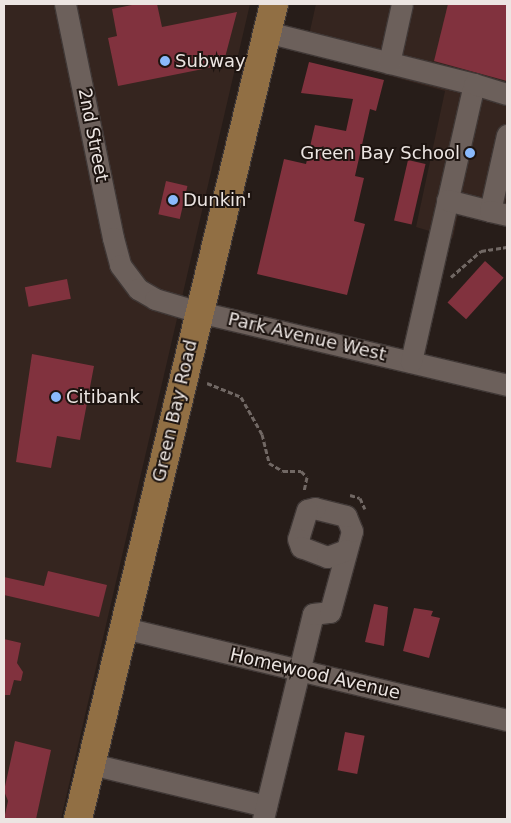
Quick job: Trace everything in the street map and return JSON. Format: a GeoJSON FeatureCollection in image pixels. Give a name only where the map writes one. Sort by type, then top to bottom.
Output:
{"type":"FeatureCollection","features":[{"type":"Feature","properties":{"kind":"main road","name":"Green Bay Road"},"geometry":{"type":"LineString","coordinates":[[78,819],[274,4]]}},
{"type":"Feature","properties":{"kind":"street","name":"2nd Street"},"geometry":{"type":"LineString","coordinates":[[65,4],[120,265]]}},
{"type":"Feature","properties":{"kind":"street"},"geometry":{"type":"LineString","coordinates":[[389,63],[402,4]]}},
{"type":"Feature","properties":{"kind":"street"},"geometry":{"type":"LineString","coordinates":[[267,32],[507,94]]}},
{"type":"Feature","properties":{"kind":"street"},"geometry":{"type":"LineString","coordinates":[[411,362],[474,84]]}},
{"type":"Feature","properties":{"kind":"street"},"geometry":{"type":"LineString","coordinates":[[448,200],[499,212],[507,135]]}},
{"type":"Feature","properties":{"kind":"street","name":"Park Avenue West"},"geometry":{"type":"LineString","coordinates":[[120,265],[138,289],[155,299],[199,312],[507,385]]}},
{"type":"Feature","properties":{"kind":"street"},"geometry":{"type":"LineString","coordinates":[[91,764],[264,813],[313,614],[330,612],[346,550]]}},
{"type":"Feature","properties":{"kind":"street","name":"Homewood Avenue"},"geometry":{"type":"LineString","coordinates":[[124,628],[507,720]]}},
{"type":"Feature","properties":{"kind":"path"},"geometry":{"type":"LineString","coordinates":[[449,280],[481,251],[507,247]]}},
{"type":"Feature","properties":{"kind":"path"},"geometry":{"type":"LineString","coordinates":[[207,383],[241,397],[262,434],[269,464],[307,476],[302,495],[310,497]]}},
{"type":"Feature","properties":{"kind":"path"},"geometry":{"type":"LineString","coordinates":[[341,493],[360,498],[364,511],[357,509]]}},
{"type":"Feature","properties":{"kind":"shaded area"},"geometry":{"type":"Polygon","coordinates":[[[4,4],[250,4],[61,819],[4,819],[4,4]]]}},
{"type":"Feature","properties":{"kind":"shaded area","name":"Green Bay School"},"geometry":{"type":"Polygon","coordinates":[[[316,4],[507,4],[507,225],[458,214],[453,238],[416,227],[445,91],[305,53],[316,4]]]}},
{"type":"Feature","properties":{"kind":"building"},"geometry":{"type":"Polygon","coordinates":[[[137,4],[157,4],[162,27],[237,12],[223,65],[118,86],[108,38],[117,36],[112,9],[137,4]]]}},
{"type":"Feature","properties":{"kind":"building"},"geometry":{"type":"Polygon","coordinates":[[[448,4],[507,4],[507,81],[434,61],[448,4]]]}},
{"type":"Feature","properties":{"kind":"building"},"geometry":{"type":"Polygon","coordinates":[[[309,62],[384,80],[376,111],[370,109],[355,176],[364,178],[354,221],[365,224],[347,295],[257,274],[284,159],[306,164],[315,125],[346,131],[353,99],[301,93],[309,62]]]}},
{"type":"Feature","properties":{"kind":"building"},"geometry":{"type":"Polygon","coordinates":[[[408,160],[426,164],[412,224],[394,220],[408,160]]]}},
{"type":"Feature","properties":{"kind":"building","name":"Dunkin'"},"geometry":{"type":"Polygon","coordinates":[[[166,181],[187,186],[180,219],[158,214],[166,181]]]}},
{"type":"Feature","properties":{"kind":"building"},"geometry":{"type":"Polygon","coordinates":[[[485,261],[504,278],[466,319],[448,303],[485,261]]]}},
{"type":"Feature","properties":{"kind":"building"},"geometry":{"type":"Polygon","coordinates":[[[67,279],[71,299],[29,307],[25,287],[67,279]]]}},
{"type":"Feature","properties":{"kind":"building","name":"Citibank"},"geometry":{"type":"Polygon","coordinates":[[[32,354],[94,366],[80,440],[57,436],[51,468],[16,462],[32,354]]]}},
{"type":"Feature","properties":{"kind":"building"},"geometry":{"type":"Polygon","coordinates":[[[48,571],[107,585],[99,617],[4,595],[4,577],[44,586],[48,571]]]}},
{"type":"Feature","properties":{"kind":"building"},"geometry":{"type":"Polygon","coordinates":[[[374,604],[388,607],[384,646],[365,642],[374,604]]]}},
{"type":"Feature","properties":{"kind":"building"},"geometry":{"type":"Polygon","coordinates":[[[414,608],[433,611],[431,616],[440,618],[429,658],[403,651],[414,608]]]}},
{"type":"Feature","properties":{"kind":"building"},"geometry":{"type":"Polygon","coordinates":[[[4,639],[21,643],[17,663],[23,672],[21,681],[14,680],[10,695],[4,695],[4,639]]]}},
{"type":"Feature","properties":{"kind":"building"},"geometry":{"type":"Polygon","coordinates":[[[345,732],[365,736],[357,774],[338,770],[345,732]]]}},
{"type":"Feature","properties":{"kind":"building"},"geometry":{"type":"Polygon","coordinates":[[[15,741],[51,750],[36,819],[4,819],[8,801],[4,791],[15,741]]]}},
{"type":"Feature","properties":{"kind":"place","name":"Subway"},"geometry":{"type":"Point","coordinates":[165,61]}},
{"type":"Feature","properties":{"kind":"place","name":"Green Bay School"},"geometry":{"type":"Point","coordinates":[470,153]}},
{"type":"Feature","properties":{"kind":"place","name":"Dunkin'"},"geometry":{"type":"Point","coordinates":[173,200]}},
{"type":"Feature","properties":{"kind":"place","name":"Citibank"},"geometry":{"type":"Point","coordinates":[56,397]}}]}
